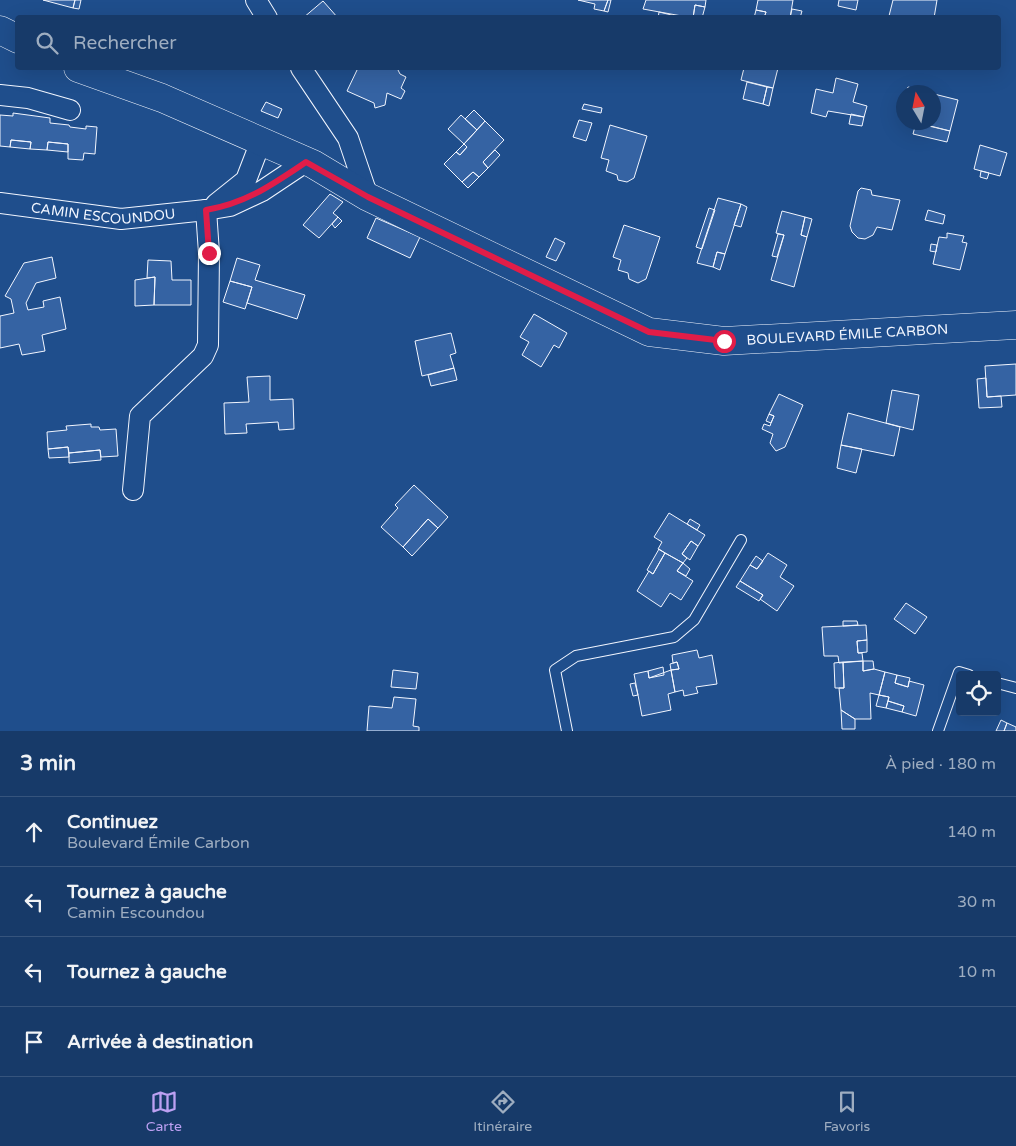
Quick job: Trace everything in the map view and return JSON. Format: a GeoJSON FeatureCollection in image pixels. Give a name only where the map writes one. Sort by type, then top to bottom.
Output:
{"type":"FeatureCollection","features":[{"type":"Feature","properties":{"kind":"street"},"geometry":{"type":"LineString","coordinates":[[256,0],[265,15]]}},
{"type":"Feature","properties":{"kind":"street"},"geometry":{"type":"LineString","coordinates":[[0,30],[15,37]]}},
{"type":"Feature","properties":{"kind":"street","name":"BOULEVARD ÉMILE CARBON"},"geometry":{"type":"LineString","coordinates":[[84,70],[162,98],[261,141],[306,162],[368,197],[649,332],[724,341],[1016,325]]}},
{"type":"Feature","properties":{"kind":"street"},"geometry":{"type":"LineString","coordinates":[[302,70],[348,138],[368,197]]}},
{"type":"Feature","properties":{"kind":"street"},"geometry":{"type":"LineString","coordinates":[[0,95],[28,98],[70,110]]}},
{"type":"Feature","properties":{"kind":"street"},"geometry":{"type":"LineString","coordinates":[[133,490],[140,416],[203,356],[208,345],[209,253],[206,210],[246,180],[261,141]]}},
{"type":"Feature","properties":{"kind":"street","name":"CAMIN ESCOUNDOU"},"geometry":{"type":"LineString","coordinates":[[0,203],[121,219],[206,210],[230,206],[262,191],[306,162]]}},
{"type":"Feature","properties":{"kind":"lane"},"geometry":{"type":"LineString","coordinates":[[568,731],[555,670],[576,656],[674,637],[694,620],[741,540]]}},
{"type":"Feature","properties":{"kind":"lane"},"geometry":{"type":"LineString","coordinates":[[938,731],[956,680]]}},
{"type":"Feature","properties":{"kind":"lane"},"geometry":{"type":"LineString","coordinates":[[1001,684],[1016,688]]}},
{"type":"Feature","properties":{"kind":"building"},"geometry":{"type":"Polygon","coordinates":[[[43,0],[75,0],[73,8],[43,0]]]}},
{"type":"Feature","properties":{"kind":"building"},"geometry":{"type":"Polygon","coordinates":[[[75,0],[81,0],[79,9],[73,8],[75,0]]]}},
{"type":"Feature","properties":{"kind":"building"},"geometry":{"type":"Polygon","coordinates":[[[578,0],[608,0],[604,11],[594,9],[595,4],[578,0]]]}},
{"type":"Feature","properties":{"kind":"building"},"geometry":{"type":"Polygon","coordinates":[[[608,0],[611,0],[608,12],[604,11],[608,0]]]}},
{"type":"Feature","properties":{"kind":"building"},"geometry":{"type":"Polygon","coordinates":[[[646,0],[706,0],[705,7],[695,5],[693,15],[676,15],[643,9],[646,0]]]}},
{"type":"Feature","properties":{"kind":"building"},"geometry":{"type":"Polygon","coordinates":[[[758,0],[793,0],[790,15],[765,15],[766,12],[756,10],[758,0]]]}},
{"type":"Feature","properties":{"kind":"building"},"geometry":{"type":"Polygon","coordinates":[[[839,0],[858,0],[856,10],[838,6],[839,0]]]}},
{"type":"Feature","properties":{"kind":"building"},"geometry":{"type":"Polygon","coordinates":[[[893,0],[937,0],[934,15],[889,15],[893,0]]]}},
{"type":"Feature","properties":{"kind":"building"},"geometry":{"type":"Polygon","coordinates":[[[323,1],[335,15],[307,15],[323,1]]]}},
{"type":"Feature","properties":{"kind":"building"},"geometry":{"type":"Polygon","coordinates":[[[695,5],[705,7],[703,15],[693,15],[695,5]]]}},
{"type":"Feature","properties":{"kind":"building"},"geometry":{"type":"Polygon","coordinates":[[[792,9],[802,11],[801,15],[791,15],[792,9]]]}},
{"type":"Feature","properties":{"kind":"building"},"geometry":{"type":"Polygon","coordinates":[[[756,10],[766,12],[765,15],[755,15],[756,10]]]}},
{"type":"Feature","properties":{"kind":"building"},"geometry":{"type":"Polygon","coordinates":[[[659,12],[672,15],[658,15],[659,12]]]}},
{"type":"Feature","properties":{"kind":"building"},"geometry":{"type":"Polygon","coordinates":[[[357,70],[398,70],[400,74],[406,77],[401,88],[405,91],[401,99],[387,93],[385,105],[375,108],[374,103],[347,91],[357,70]]]}},
{"type":"Feature","properties":{"kind":"building"},"geometry":{"type":"Polygon","coordinates":[[[744,70],[778,70],[773,88],[741,80],[744,70]]]}},
{"type":"Feature","properties":{"kind":"building"},"geometry":{"type":"Polygon","coordinates":[[[836,78],[858,84],[853,102],[867,106],[864,117],[828,111],[826,117],[811,113],[816,89],[833,93],[836,78]]]}},
{"type":"Feature","properties":{"kind":"building"},"geometry":{"type":"Polygon","coordinates":[[[747,82],[767,87],[763,104],[743,99],[747,82]]]}},
{"type":"Feature","properties":{"kind":"building"},"geometry":{"type":"Polygon","coordinates":[[[767,87],[773,88],[769,106],[763,104],[767,87]]]}},
{"type":"Feature","properties":{"kind":"building"},"geometry":{"type":"Polygon","coordinates":[[[941,96],[958,100],[950,131],[941,129],[941,96]]]}},
{"type":"Feature","properties":{"kind":"building"},"geometry":{"type":"Polygon","coordinates":[[[266,102],[282,109],[278,118],[261,111],[266,102]]]}},
{"type":"Feature","properties":{"kind":"building"},"geometry":{"type":"Polygon","coordinates":[[[584,104],[602,108],[601,113],[582,109],[584,104]]]}},
{"type":"Feature","properties":{"kind":"building"},"geometry":{"type":"Polygon","coordinates":[[[474,110],[485,121],[477,130],[465,119],[474,110]]]}},
{"type":"Feature","properties":{"kind":"building"},"geometry":{"type":"Polygon","coordinates":[[[13,113],[50,118],[50,123],[69,125],[70,127],[86,129],[86,126],[97,127],[95,154],[84,153],[83,160],[68,159],[68,144],[48,142],[47,150],[30,149],[31,142],[11,140],[10,147],[0,146],[0,115],[13,116],[13,113]]]}},
{"type":"Feature","properties":{"kind":"building"},"geometry":{"type":"Polygon","coordinates":[[[851,114],[864,117],[862,126],[849,124],[851,114]]]}},
{"type":"Feature","properties":{"kind":"building"},"geometry":{"type":"Polygon","coordinates":[[[461,115],[477,130],[464,144],[448,129],[461,115]]]}},
{"type":"Feature","properties":{"kind":"building"},"geometry":{"type":"Polygon","coordinates":[[[579,120],[592,123],[586,141],[573,137],[579,120]]]}},
{"type":"Feature","properties":{"kind":"building"},"geometry":{"type":"Polygon","coordinates":[[[485,121],[504,140],[483,162],[488,168],[479,177],[473,172],[462,182],[444,164],[456,152],[460,155],[467,147],[464,144],[485,121]]]}},
{"type":"Feature","properties":{"kind":"building"},"geometry":{"type":"Polygon","coordinates":[[[610,125],[647,136],[634,178],[627,182],[618,180],[617,175],[606,171],[609,160],[601,158],[610,125]]]}},
{"type":"Feature","properties":{"kind":"building"},"geometry":{"type":"Polygon","coordinates":[[[941,129],[950,131],[947,142],[913,134],[914,130],[941,129]]]}},
{"type":"Feature","properties":{"kind":"building"},"geometry":{"type":"Polygon","coordinates":[[[11,140],[31,142],[30,149],[10,147],[11,140]]]}},
{"type":"Feature","properties":{"kind":"building"},"geometry":{"type":"Polygon","coordinates":[[[48,142],[68,144],[68,152],[47,150],[48,142]]]}},
{"type":"Feature","properties":{"kind":"building"},"geometry":{"type":"Polygon","coordinates":[[[464,144],[467,147],[460,155],[456,152],[464,144]]]}},
{"type":"Feature","properties":{"kind":"building"},"geometry":{"type":"Polygon","coordinates":[[[980,145],[1007,153],[1000,176],[974,169],[980,145]]]}},
{"type":"Feature","properties":{"kind":"building"},"geometry":{"type":"Polygon","coordinates":[[[495,150],[500,155],[488,168],[483,162],[495,150]]]}},
{"type":"Feature","properties":{"kind":"building"},"geometry":{"type":"Polygon","coordinates":[[[981,171],[989,173],[987,179],[980,177],[981,171]]]}},
{"type":"Feature","properties":{"kind":"building"},"geometry":{"type":"Polygon","coordinates":[[[473,172],[479,177],[468,188],[462,182],[473,172]]]}},
{"type":"Feature","properties":{"kind":"building"},"geometry":{"type":"Polygon","coordinates":[[[861,188],[871,190],[872,195],[900,200],[892,230],[877,227],[873,235],[865,239],[858,238],[852,232],[850,226],[858,191],[861,188]]]}},
{"type":"Feature","properties":{"kind":"building"},"geometry":{"type":"Polygon","coordinates":[[[330,194],[343,202],[333,213],[338,217],[319,238],[303,225],[330,194]]]}},
{"type":"Feature","properties":{"kind":"building"},"geometry":{"type":"Polygon","coordinates":[[[718,198],[741,204],[725,254],[717,252],[713,267],[697,263],[718,198]]]}},
{"type":"Feature","properties":{"kind":"building"},"geometry":{"type":"Polygon","coordinates":[[[741,204],[747,207],[741,227],[734,225],[741,204]]]}},
{"type":"Feature","properties":{"kind":"building"},"geometry":{"type":"Polygon","coordinates":[[[709,208],[715,210],[702,249],[696,247],[709,208]]]}},
{"type":"Feature","properties":{"kind":"building"},"geometry":{"type":"Polygon","coordinates":[[[928,210],[945,215],[943,224],[925,220],[928,210]]]}},
{"type":"Feature","properties":{"kind":"building"},"geometry":{"type":"Polygon","coordinates":[[[782,211],[805,217],[801,235],[807,237],[794,287],[771,280],[784,235],[776,233],[782,211]]]}},
{"type":"Feature","properties":{"kind":"building"},"geometry":{"type":"Polygon","coordinates":[[[338,217],[342,221],[335,228],[332,224],[338,217]]]}},
{"type":"Feature","properties":{"kind":"building"},"geometry":{"type":"Polygon","coordinates":[[[805,217],[812,219],[807,237],[801,235],[805,217]]]}},
{"type":"Feature","properties":{"kind":"building"},"geometry":{"type":"Polygon","coordinates":[[[376,218],[420,237],[410,258],[367,238],[376,218]]]}},
{"type":"Feature","properties":{"kind":"building"},"geometry":{"type":"Polygon","coordinates":[[[624,225],[660,237],[646,279],[638,283],[629,279],[628,273],[618,270],[621,260],[613,257],[624,225]]]}},
{"type":"Feature","properties":{"kind":"building"},"geometry":{"type":"Polygon","coordinates":[[[947,233],[964,236],[962,242],[967,243],[960,270],[933,264],[939,237],[947,238],[947,233]]]}},
{"type":"Feature","properties":{"kind":"building"},"geometry":{"type":"Polygon","coordinates":[[[778,234],[784,235],[777,257],[772,256],[778,234]]]}},
{"type":"Feature","properties":{"kind":"building"},"geometry":{"type":"Polygon","coordinates":[[[555,238],[565,243],[556,261],[546,257],[555,238]]]}},
{"type":"Feature","properties":{"kind":"building"},"geometry":{"type":"Polygon","coordinates":[[[931,244],[937,245],[936,252],[930,251],[931,244]]]}},
{"type":"Feature","properties":{"kind":"building"},"geometry":{"type":"Polygon","coordinates":[[[717,252],[725,254],[720,270],[713,267],[717,252]]]}},
{"type":"Feature","properties":{"kind":"building"},"geometry":{"type":"Polygon","coordinates":[[[52,257],[56,278],[36,283],[26,303],[28,310],[44,307],[43,301],[60,297],[66,329],[42,335],[45,351],[22,355],[19,344],[0,348],[0,316],[14,313],[11,299],[5,296],[24,263],[52,257]]]}},
{"type":"Feature","properties":{"kind":"building"},"geometry":{"type":"Polygon","coordinates":[[[237,258],[260,265],[255,280],[305,295],[297,319],[247,303],[252,287],[230,281],[237,258]]]}},
{"type":"Feature","properties":{"kind":"building"},"geometry":{"type":"Polygon","coordinates":[[[148,260],[171,261],[172,280],[191,280],[191,305],[154,305],[155,277],[147,278],[148,260]]]}},
{"type":"Feature","properties":{"kind":"building"},"geometry":{"type":"Polygon","coordinates":[[[155,277],[154,305],[135,306],[135,280],[155,277]]]}},
{"type":"Feature","properties":{"kind":"building"},"geometry":{"type":"Polygon","coordinates":[[[230,281],[252,287],[245,309],[223,302],[230,281]]]}},
{"type":"Feature","properties":{"kind":"building"},"geometry":{"type":"Polygon","coordinates":[[[534,314],[567,333],[559,348],[554,345],[541,367],[522,355],[529,342],[520,337],[534,314]]]}},
{"type":"Feature","properties":{"kind":"building"},"geometry":{"type":"Polygon","coordinates":[[[451,333],[456,353],[450,355],[454,368],[422,376],[415,341],[451,333]]]}},
{"type":"Feature","properties":{"kind":"building"},"geometry":{"type":"Polygon","coordinates":[[[1016,364],[1016,395],[987,397],[985,366],[1016,364]]]}},
{"type":"Feature","properties":{"kind":"building"},"geometry":{"type":"Polygon","coordinates":[[[454,368],[457,380],[431,386],[428,375],[454,368]]]}},
{"type":"Feature","properties":{"kind":"building"},"geometry":{"type":"Polygon","coordinates":[[[270,376],[270,400],[293,399],[294,429],[279,430],[278,422],[246,424],[247,433],[225,434],[224,403],[249,402],[247,377],[270,376]]]}},
{"type":"Feature","properties":{"kind":"building"},"geometry":{"type":"Polygon","coordinates":[[[986,378],[987,397],[1001,396],[1002,407],[979,408],[977,379],[986,378]]]}},
{"type":"Feature","properties":{"kind":"building"},"geometry":{"type":"Polygon","coordinates":[[[892,390],[919,395],[913,430],[886,423],[892,390]]]}},
{"type":"Feature","properties":{"kind":"building"},"geometry":{"type":"Polygon","coordinates":[[[779,394],[803,405],[785,447],[776,451],[770,443],[773,434],[762,429],[764,424],[770,426],[774,416],[769,414],[779,394]]]}},
{"type":"Feature","properties":{"kind":"building"},"geometry":{"type":"Polygon","coordinates":[[[848,413],[900,427],[894,456],[841,445],[848,413]]]}},
{"type":"Feature","properties":{"kind":"building"},"geometry":{"type":"Polygon","coordinates":[[[769,414],[774,416],[771,423],[766,421],[769,414]]]}},
{"type":"Feature","properties":{"kind":"building"},"geometry":{"type":"Polygon","coordinates":[[[91,424],[91,427],[99,427],[100,430],[116,429],[118,456],[101,457],[100,450],[69,453],[68,447],[48,449],[47,432],[67,430],[66,426],[91,424]]]}},
{"type":"Feature","properties":{"kind":"building"},"geometry":{"type":"Polygon","coordinates":[[[841,445],[862,449],[856,473],[837,468],[841,445]]]}},
{"type":"Feature","properties":{"kind":"building"},"geometry":{"type":"Polygon","coordinates":[[[68,447],[69,457],[49,458],[48,449],[68,447]]]}},
{"type":"Feature","properties":{"kind":"building"},"geometry":{"type":"Polygon","coordinates":[[[100,450],[101,460],[69,463],[69,453],[100,450]]]}},
{"type":"Feature","properties":{"kind":"building"},"geometry":{"type":"Polygon","coordinates":[[[414,485],[448,517],[438,528],[428,519],[403,547],[381,527],[398,508],[395,505],[414,485]]]}},
{"type":"Feature","properties":{"kind":"building"},"geometry":{"type":"Polygon","coordinates":[[[669,513],[705,535],[698,546],[691,541],[682,554],[687,558],[683,563],[658,549],[662,542],[654,537],[669,513]]]}},
{"type":"Feature","properties":{"kind":"building"},"geometry":{"type":"Polygon","coordinates":[[[428,519],[438,528],[412,556],[403,547],[428,519]]]}},
{"type":"Feature","properties":{"kind":"building"},"geometry":{"type":"Polygon","coordinates":[[[690,519],[700,525],[697,530],[687,524],[690,519]]]}},
{"type":"Feature","properties":{"kind":"building"},"geometry":{"type":"Polygon","coordinates":[[[691,541],[698,546],[690,560],[682,554],[691,541]]]}},
{"type":"Feature","properties":{"kind":"building"},"geometry":{"type":"Polygon","coordinates":[[[659,549],[665,553],[653,574],[647,570],[659,549]]]}},
{"type":"Feature","properties":{"kind":"building"},"geometry":{"type":"Polygon","coordinates":[[[665,553],[683,563],[677,571],[693,581],[681,600],[670,593],[661,607],[637,591],[649,571],[653,574],[665,553]]]}},
{"type":"Feature","properties":{"kind":"building"},"geometry":{"type":"Polygon","coordinates":[[[768,553],[787,565],[780,577],[794,586],[777,611],[760,599],[763,595],[740,581],[750,565],[757,569],[768,553]]]}},
{"type":"Feature","properties":{"kind":"building"},"geometry":{"type":"Polygon","coordinates":[[[756,556],[763,561],[757,569],[750,565],[756,556]]]}},
{"type":"Feature","properties":{"kind":"building"},"geometry":{"type":"Polygon","coordinates":[[[683,563],[690,569],[686,576],[677,571],[683,563]]]}},
{"type":"Feature","properties":{"kind":"building"},"geometry":{"type":"Polygon","coordinates":[[[740,581],[763,595],[759,601],[736,587],[740,581]]]}},
{"type":"Feature","properties":{"kind":"building"},"geometry":{"type":"Polygon","coordinates":[[[906,603],[927,617],[915,634],[894,619],[906,603]]]}},
{"type":"Feature","properties":{"kind":"building"},"geometry":{"type":"Polygon","coordinates":[[[843,621],[857,621],[858,625],[843,626],[843,621]]]}},
{"type":"Feature","properties":{"kind":"building"},"geometry":{"type":"Polygon","coordinates":[[[866,625],[867,640],[857,641],[858,653],[862,653],[863,661],[839,663],[838,656],[824,656],[822,627],[866,625]]]}},
{"type":"Feature","properties":{"kind":"building"},"geometry":{"type":"Polygon","coordinates":[[[867,640],[867,652],[858,653],[857,641],[867,640]]]}},
{"type":"Feature","properties":{"kind":"building"},"geometry":{"type":"Polygon","coordinates":[[[697,650],[699,658],[712,655],[717,684],[696,687],[698,693],[684,696],[683,690],[675,692],[671,670],[679,669],[677,662],[673,663],[672,655],[697,650]]]}},
{"type":"Feature","properties":{"kind":"building"},"geometry":{"type":"Polygon","coordinates":[[[863,661],[873,661],[874,669],[863,671],[863,661]]]}},
{"type":"Feature","properties":{"kind":"building"},"geometry":{"type":"Polygon","coordinates":[[[863,661],[863,671],[874,669],[885,672],[879,695],[870,693],[871,719],[855,719],[841,710],[839,688],[844,688],[843,662],[863,661]]]}},
{"type":"Feature","properties":{"kind":"building"},"geometry":{"type":"Polygon","coordinates":[[[677,662],[679,669],[671,670],[670,664],[677,662]]]}},
{"type":"Feature","properties":{"kind":"building"},"geometry":{"type":"Polygon","coordinates":[[[843,662],[844,688],[835,688],[834,663],[843,662]]]}},
{"type":"Feature","properties":{"kind":"building"},"geometry":{"type":"Polygon","coordinates":[[[663,667],[664,675],[649,678],[648,671],[663,667]]]}},
{"type":"Feature","properties":{"kind":"building"},"geometry":{"type":"Polygon","coordinates":[[[393,670],[418,673],[416,689],[391,687],[393,670]]]}},
{"type":"Feature","properties":{"kind":"building"},"geometry":{"type":"Polygon","coordinates":[[[671,670],[675,692],[668,694],[671,710],[642,716],[634,674],[648,671],[649,678],[671,670]]]}},
{"type":"Feature","properties":{"kind":"building"},"geometry":{"type":"Polygon","coordinates":[[[885,672],[897,675],[895,683],[908,687],[909,681],[924,685],[916,716],[902,712],[904,706],[888,701],[889,697],[879,695],[885,672]]]}},
{"type":"Feature","properties":{"kind":"building"},"geometry":{"type":"Polygon","coordinates":[[[897,675],[910,678],[908,687],[895,683],[897,675]]]}},
{"type":"Feature","properties":{"kind":"building"},"geometry":{"type":"Polygon","coordinates":[[[635,683],[638,695],[633,696],[630,684],[635,683]]]}},
{"type":"Feature","properties":{"kind":"building"},"geometry":{"type":"Polygon","coordinates":[[[879,695],[889,697],[886,708],[876,706],[879,695]]]}},
{"type":"Feature","properties":{"kind":"building"},"geometry":{"type":"Polygon","coordinates":[[[394,697],[416,699],[413,726],[419,727],[419,731],[367,731],[369,706],[392,708],[394,697]]]}},
{"type":"Feature","properties":{"kind":"building"},"geometry":{"type":"Polygon","coordinates":[[[888,701],[904,706],[902,712],[886,708],[888,701]]]}},
{"type":"Feature","properties":{"kind":"building"},"geometry":{"type":"Polygon","coordinates":[[[841,710],[855,719],[855,729],[842,729],[841,710]]]}},
{"type":"Feature","properties":{"kind":"building"},"geometry":{"type":"Polygon","coordinates":[[[1001,720],[1007,723],[1004,731],[996,731],[1001,720]]]}},
{"type":"Feature","properties":{"kind":"building"},"geometry":{"type":"Polygon","coordinates":[[[1007,723],[1016,727],[1016,731],[1004,731],[1007,723]]]}},
{"type":"Feature","properties":{"kind":"route"},"geometry":{"type":"LineString","coordinates":[[209,253],[206,210],[230,206],[262,191],[306,162],[313,164],[368,197],[649,332],[724,341]]}}]}
